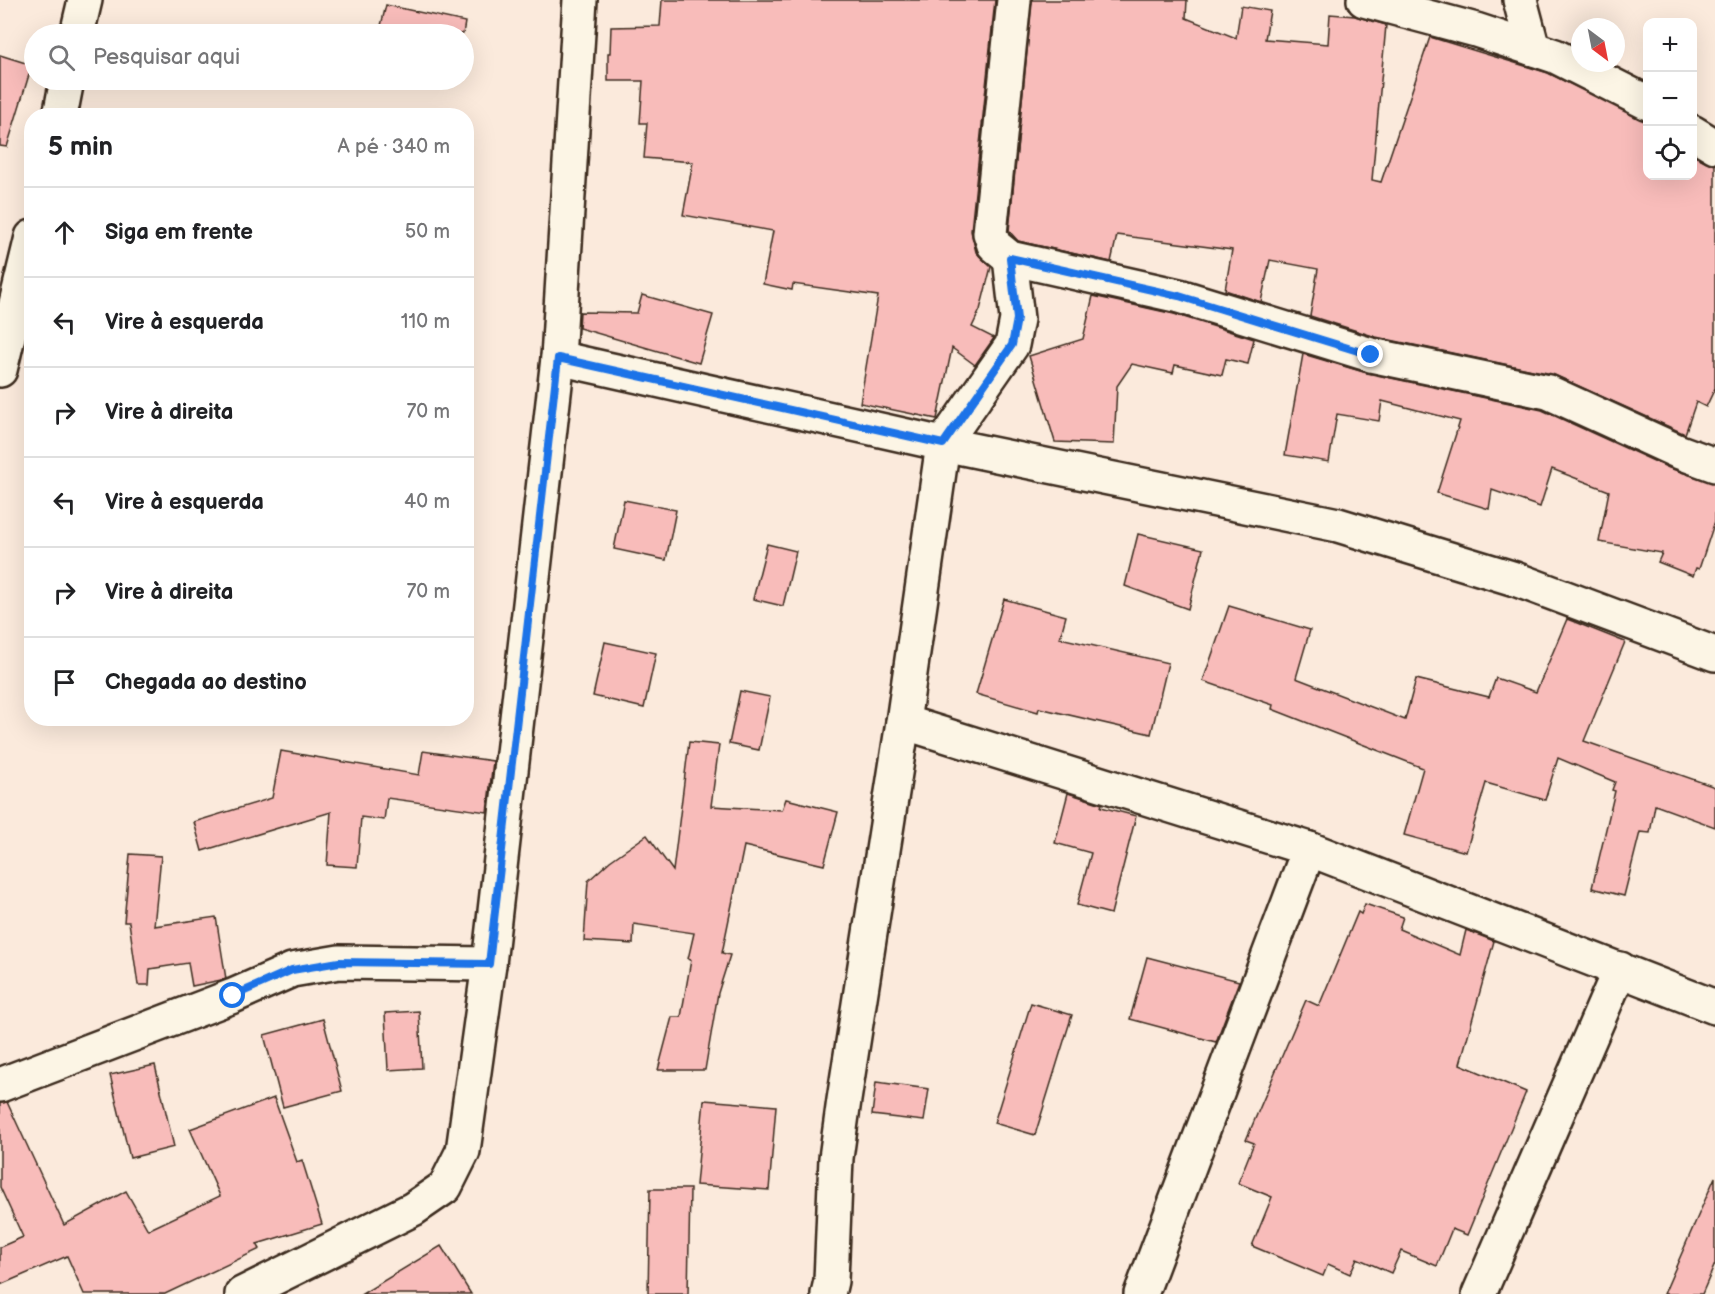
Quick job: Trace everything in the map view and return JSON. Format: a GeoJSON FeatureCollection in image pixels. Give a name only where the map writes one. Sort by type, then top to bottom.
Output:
{"type":"FeatureCollection","features":[{"type":"Feature","properties":{"kind":"street"},"geometry":{"type":"LineString","coordinates":[[79,24],[85,0]]}},
{"type":"Feature","properties":{"kind":"street"},"geometry":{"type":"LineString","coordinates":[[242,1294],[295,1283],[413,1209],[445,1187],[463,1151],[489,964],[558,358],[580,0]]}},
{"type":"Feature","properties":{"kind":"street"},"geometry":{"type":"LineString","coordinates":[[1014,0],[990,233],[994,245],[1010,258],[1179,296],[1371,355],[1548,392],[1677,451],[1715,465]]}},
{"type":"Feature","properties":{"kind":"street"},"geometry":{"type":"LineString","coordinates":[[1364,0],[1555,56],[1643,101]]}},
{"type":"Feature","properties":{"kind":"street"},"geometry":{"type":"LineString","coordinates":[[1520,0],[1533,49]]}},
{"type":"Feature","properties":{"kind":"street"},"geometry":{"type":"LineString","coordinates":[[62,108],[66,90]]}},
{"type":"Feature","properties":{"kind":"street"},"geometry":{"type":"LineString","coordinates":[[1697,135],[1715,146]]}},
{"type":"Feature","properties":{"kind":"street"},"geometry":{"type":"LineString","coordinates":[[828,1294],[831,1281],[836,1158],[943,444],[1012,345],[1017,319],[1010,258]]}},
{"type":"Feature","properties":{"kind":"street"},"geometry":{"type":"LineString","coordinates":[[0,370],[24,270]]}},
{"type":"Feature","properties":{"kind":"street"},"geometry":{"type":"LineString","coordinates":[[558,358],[943,444],[1338,525],[1515,579],[1715,654]]}},
{"type":"Feature","properties":{"kind":"street"},"geometry":{"type":"LineString","coordinates":[[903,722],[1309,849],[1715,1007]]}},
{"type":"Feature","properties":{"kind":"street"},"geometry":{"type":"LineString","coordinates":[[1141,1294],[1309,849]]}},
{"type":"Feature","properties":{"kind":"street"},"geometry":{"type":"LineString","coordinates":[[0,1085],[233,996],[292,970],[339,962],[489,964]]}},
{"type":"Feature","properties":{"kind":"street"},"geometry":{"type":"LineString","coordinates":[[1479,1294],[1620,969]]}},
{"type":"Feature","properties":{"kind":"building"},"geometry":{"type":"Polygon","coordinates":[[[662,0],[995,0],[971,231],[976,252],[991,267],[980,310],[972,327],[994,338],[975,365],[952,348],[937,419],[860,403],[878,296],[793,284],[792,290],[763,284],[773,231],[683,215],[693,162],[644,158],[647,123],[640,123],[643,81],[608,81],[608,53],[610,53],[611,27],[660,26],[662,0]]]}},
{"type":"Feature","properties":{"kind":"building"},"geometry":{"type":"Polygon","coordinates":[[[1032,0],[1187,0],[1186,18],[1236,38],[1241,6],[1270,11],[1265,39],[1328,44],[1330,14],[1355,16],[1386,25],[1372,180],[1381,182],[1430,37],[1548,73],[1643,119],[1643,180],[1697,180],[1697,157],[1715,165],[1715,388],[1706,407],[1696,402],[1685,434],[1552,374],[1376,337],[1310,316],[1318,269],[1270,260],[1261,302],[1225,290],[1232,250],[1117,235],[1111,262],[1018,241],[1009,231],[1032,0]]]}},
{"type":"Feature","properties":{"kind":"building"},"geometry":{"type":"Polygon","coordinates":[[[386,5],[465,22],[465,24],[381,24],[386,5]]]}},
{"type":"Feature","properties":{"kind":"building"},"geometry":{"type":"Polygon","coordinates":[[[0,55],[24,62],[24,90],[7,147],[0,146],[0,55]]]}},
{"type":"Feature","properties":{"kind":"building"},"geometry":{"type":"Polygon","coordinates":[[[642,295],[713,315],[699,363],[579,328],[580,312],[637,313],[642,295]]]}},
{"type":"Feature","properties":{"kind":"building"},"geometry":{"type":"Polygon","coordinates":[[[1093,296],[1174,314],[1254,339],[1248,364],[1226,359],[1222,375],[1175,365],[1173,373],[1132,364],[1117,386],[1114,444],[1055,442],[1029,356],[1083,339],[1093,296]]]}},
{"type":"Feature","properties":{"kind":"building"},"geometry":{"type":"Polygon","coordinates":[[[1303,354],[1367,373],[1542,410],[1669,468],[1715,483],[1715,521],[1699,569],[1696,568],[1693,576],[1658,562],[1662,553],[1599,542],[1609,491],[1552,469],[1540,507],[1492,490],[1489,509],[1437,493],[1460,421],[1382,401],[1379,421],[1337,414],[1329,462],[1285,455],[1303,354]]]}},
{"type":"Feature","properties":{"kind":"building"},"geometry":{"type":"Polygon","coordinates":[[[624,500],[676,510],[666,560],[614,549],[624,500]]]}},
{"type":"Feature","properties":{"kind":"building"},"geometry":{"type":"Polygon","coordinates":[[[1138,534],[1203,549],[1188,609],[1125,586],[1138,534]]]}},
{"type":"Feature","properties":{"kind":"building"},"geometry":{"type":"Polygon","coordinates":[[[767,544],[796,551],[783,606],[753,599],[767,544]]]}},
{"type":"Feature","properties":{"kind":"building"},"geometry":{"type":"Polygon","coordinates":[[[1004,599],[1066,616],[1060,638],[1168,663],[1151,734],[1039,708],[1038,712],[976,694],[1004,599]]]}},
{"type":"Feature","properties":{"kind":"building"},"geometry":{"type":"Polygon","coordinates":[[[1229,606],[1310,630],[1296,678],[1405,720],[1416,679],[1489,697],[1496,678],[1536,692],[1567,619],[1625,642],[1584,741],[1715,787],[1715,827],[1655,805],[1650,833],[1640,832],[1624,896],[1592,888],[1615,791],[1612,790],[1615,782],[1558,758],[1545,800],[1486,783],[1466,852],[1404,835],[1423,768],[1272,709],[1273,705],[1203,681],[1229,606]]]}},
{"type":"Feature","properties":{"kind":"building"},"geometry":{"type":"Polygon","coordinates":[[[605,642],[656,653],[644,708],[593,696],[605,642]]]}},
{"type":"Feature","properties":{"kind":"building"},"geometry":{"type":"Polygon","coordinates":[[[740,691],[770,697],[759,750],[729,744],[740,691]]]}},
{"type":"Feature","properties":{"kind":"building"},"geometry":{"type":"Polygon","coordinates":[[[689,742],[719,745],[711,806],[782,810],[786,799],[838,812],[824,865],[744,846],[722,953],[730,955],[718,993],[705,1070],[658,1070],[672,1017],[681,1017],[691,960],[688,959],[694,933],[634,924],[633,944],[584,941],[588,881],[610,861],[647,835],[673,871],[689,742]]]}},
{"type":"Feature","properties":{"kind":"building"},"geometry":{"type":"Polygon","coordinates":[[[281,751],[419,775],[423,751],[493,761],[487,812],[387,798],[384,820],[361,817],[357,867],[327,865],[331,812],[202,851],[194,822],[272,798],[281,751]]]}},
{"type":"Feature","properties":{"kind":"building"},"geometry":{"type":"Polygon","coordinates":[[[1068,793],[1102,804],[1101,807],[1136,816],[1111,914],[1077,905],[1091,853],[1055,843],[1068,793]]]}},
{"type":"Feature","properties":{"kind":"building"},"geometry":{"type":"Polygon","coordinates":[[[130,854],[161,856],[154,926],[216,917],[226,979],[192,986],[188,963],[150,969],[149,985],[138,985],[129,922],[124,922],[130,854]]]}},
{"type":"Feature","properties":{"kind":"building"},"geometry":{"type":"Polygon","coordinates":[[[1365,904],[1403,917],[1399,929],[1460,955],[1466,930],[1494,941],[1460,1064],[1526,1092],[1467,1235],[1452,1229],[1437,1266],[1401,1251],[1391,1273],[1357,1258],[1350,1274],[1328,1264],[1323,1276],[1252,1246],[1272,1197],[1238,1183],[1254,1143],[1246,1140],[1306,1000],[1319,1006],[1358,912],[1361,914],[1365,904]]]}},
{"type":"Feature","properties":{"kind":"building"},"geometry":{"type":"Polygon","coordinates":[[[1147,957],[1239,981],[1216,1042],[1130,1019],[1147,957]]]}},
{"type":"Feature","properties":{"kind":"building"},"geometry":{"type":"Polygon","coordinates":[[[1031,1003],[1072,1015],[1035,1135],[994,1123],[1031,1003]]]}},
{"type":"Feature","properties":{"kind":"building"},"geometry":{"type":"Polygon","coordinates":[[[419,1011],[422,1068],[388,1070],[385,1013],[419,1011]]]}},
{"type":"Feature","properties":{"kind":"building"},"geometry":{"type":"Polygon","coordinates":[[[323,1019],[342,1091],[283,1107],[264,1035],[323,1019]]]}},
{"type":"Feature","properties":{"kind":"building"},"geometry":{"type":"Polygon","coordinates":[[[155,1065],[174,1147],[130,1158],[110,1075],[155,1065]]]}},
{"type":"Feature","properties":{"kind":"building"},"geometry":{"type":"Polygon","coordinates":[[[876,1082],[929,1089],[924,1121],[872,1115],[876,1082]]]}},
{"type":"Feature","properties":{"kind":"building"},"geometry":{"type":"Polygon","coordinates":[[[274,1098],[297,1162],[302,1160],[322,1224],[257,1244],[260,1249],[165,1294],[84,1294],[67,1256],[0,1285],[0,1247],[23,1237],[0,1187],[0,1103],[7,1102],[64,1225],[126,1191],[148,1230],[220,1196],[190,1129],[274,1098]]]}},
{"type":"Feature","properties":{"kind":"building"},"geometry":{"type":"Polygon","coordinates":[[[704,1100],[776,1106],[769,1190],[696,1185],[704,1100]]]}},
{"type":"Feature","properties":{"kind":"building"},"geometry":{"type":"Polygon","coordinates":[[[1715,1177],[1715,1264],[1702,1294],[1664,1294],[1715,1177]]]}},
{"type":"Feature","properties":{"kind":"building"},"geometry":{"type":"Polygon","coordinates":[[[650,1189],[690,1189],[688,1294],[648,1294],[650,1189]]]}},
{"type":"Feature","properties":{"kind":"building"},"geometry":{"type":"Polygon","coordinates":[[[441,1246],[471,1294],[362,1294],[441,1246]]]}},
{"type":"Feature","properties":{"kind":"route"},"geometry":{"type":"LineString","coordinates":[[233,996],[292,970],[339,962],[489,964],[558,358],[943,444],[987,385],[1012,345],[1017,319],[1010,258],[1179,296],[1371,355]]}}]}
